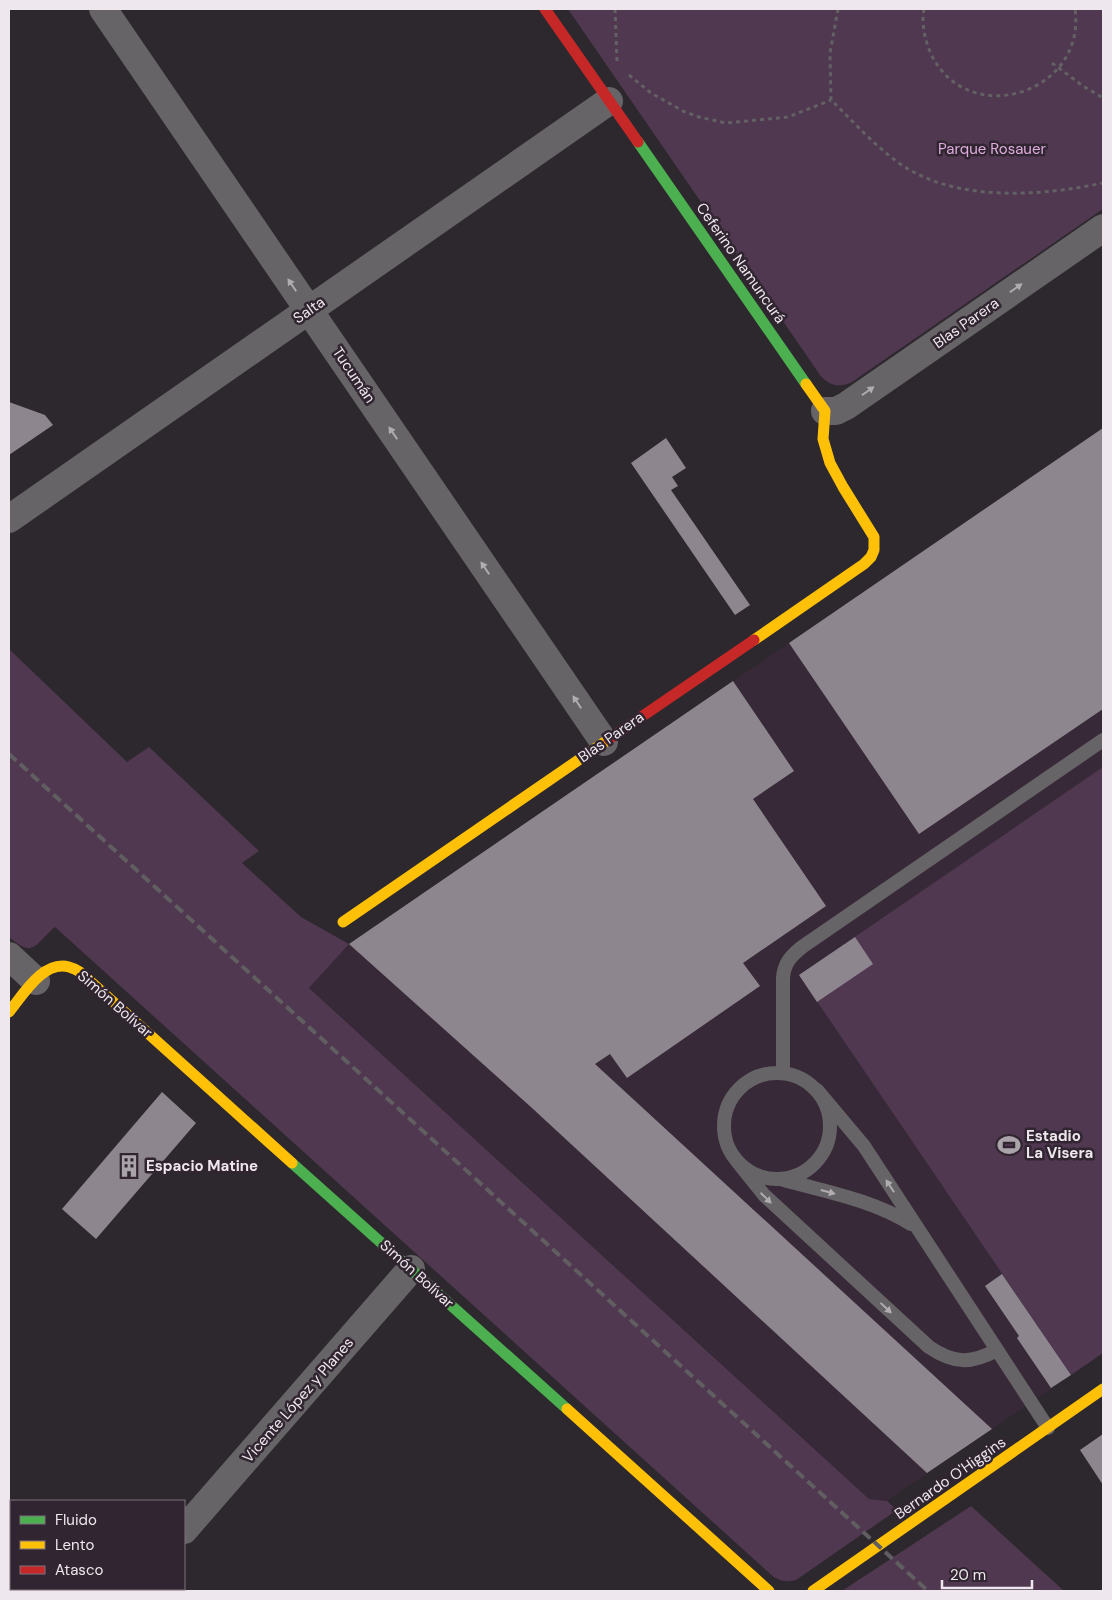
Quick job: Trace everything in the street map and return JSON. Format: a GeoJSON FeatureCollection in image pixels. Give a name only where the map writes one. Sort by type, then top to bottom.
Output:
{"type":"FeatureCollection","features":[{"type":"Feature","properties":{"kind":"street","name":"Tucumán"},"geometry":{"type":"LineString","coordinates":[[103,9],[604,742]]}},
{"type":"Feature","properties":{"kind":"street","name":"Ceferino Namuncurá"},"geometry":{"type":"LineString","coordinates":[[545,9],[826,411]]}},
{"type":"Feature","properties":{"kind":"street","name":"Salta"},"geometry":{"type":"LineString","coordinates":[[9,520],[609,101]]}},
{"type":"Feature","properties":{"kind":"street","name":"Blas Parera"},"geometry":{"type":"LineString","coordinates":[[343,922],[864,564],[875,548],[875,540],[838,477],[827,453],[823,436],[826,411],[836,411],[846,406],[1103,228]]}},
{"type":"Feature","properties":{"kind":"street"},"geometry":{"type":"LineString","coordinates":[[9,956],[36,981],[9,1012]]}},
{"type":"Feature","properties":{"kind":"street","name":"Simón Bolívar"},"geometry":{"type":"LineString","coordinates":[[36,981],[47,970],[60,965],[68,965],[80,972],[769,1591]]}},
{"type":"Feature","properties":{"kind":"street","name":"Vicente López y Planes"},"geometry":{"type":"LineString","coordinates":[[185,1529],[411,1269]]}},
{"type":"Feature","properties":{"kind":"street","name":"Bernardo O'Higgins"},"geometry":{"type":"LineString","coordinates":[[813,1591],[1103,1389]]}},
{"type":"Feature","properties":{"kind":"lane"},"geometry":{"type":"LineString","coordinates":[[783,1073],[783,978],[784,970],[791,956],[1103,740]]}},
{"type":"Feature","properties":{"kind":"lane"},"geometry":{"type":"LineString","coordinates":[[997,1350],[979,1358],[963,1360],[946,1356],[929,1347],[764,1196],[736,1160],[730,1149],[725,1131],[726,1112],[738,1090],[759,1076],[771,1073],[796,1076],[808,1082],[817,1090],[857,1136],[916,1227],[997,1350],[1048,1428]]}},
{"type":"Feature","properties":{"kind":"lane"},"geometry":{"type":"LineString","coordinates":[[782,1179],[794,1176],[811,1166],[824,1152],[829,1140],[829,1114],[825,1101],[817,1090]]}},
{"type":"Feature","properties":{"kind":"lane"},"geometry":{"type":"LineString","coordinates":[[736,1160],[756,1175],[782,1179],[874,1205],[891,1211],[916,1227]]}},
{"type":"Feature","properties":{"kind":"path"},"geometry":{"type":"LineString","coordinates":[[612,56],[618,64],[615,9]]}},
{"type":"Feature","properties":{"kind":"path"},"geometry":{"type":"LineString","coordinates":[[838,9],[830,53],[831,100],[890,156],[923,176],[941,182],[986,191],[1010,193],[1060,191],[1103,183]]}},
{"type":"Feature","properties":{"kind":"path"},"geometry":{"type":"LineString","coordinates":[[924,9],[924,28],[927,44],[934,59],[944,72],[970,90],[986,95],[1002,96],[1018,94],[1033,88],[1047,80],[1059,68],[1069,53],[1075,36],[1077,18],[1075,9]]}},
{"type":"Feature","properties":{"kind":"path"},"geometry":{"type":"LineString","coordinates":[[1052,63],[1103,98]]}},
{"type":"Feature","properties":{"kind":"path"},"geometry":{"type":"LineString","coordinates":[[629,80],[623,71],[650,93],[674,107],[698,117],[726,122],[788,117],[831,100]]}},
{"type":"Feature","properties":{"kind":"shaded area"},"geometry":{"type":"Polygon","coordinates":[[[1103,428],[1103,767],[799,975],[1071,1375],[887,1501],[869,1499],[309,988],[349,944],[1103,428]]]}},
{"type":"Feature","properties":{"kind":"green space","name":"Parque Rosauer"},"geometry":{"type":"Polygon","coordinates":[[[568,9],[1103,9],[1103,209],[852,382],[843,385],[831,384],[820,375],[568,9]]]}},
{"type":"Feature","properties":{"kind":"green space"},"geometry":{"type":"Polygon","coordinates":[[[9,649],[127,762],[149,747],[259,851],[242,863],[301,917],[349,944],[309,988],[869,1499],[887,1501],[897,1510],[796,1580],[784,1581],[774,1577],[55,927],[34,947],[24,947],[9,937],[9,649]]]}},
{"type":"Feature","properties":{"kind":"green space","name":"Estadio La Visera"},"geometry":{"type":"Polygon","coordinates":[[[1103,767],[1103,1353],[1071,1375],[799,975],[1103,767]]]}},
{"type":"Feature","properties":{"kind":"green space"},"geometry":{"type":"Polygon","coordinates":[[[971,1506],[1064,1591],[842,1591],[848,1587],[971,1506]]]}},
{"type":"Feature","properties":{"kind":"building"},"geometry":{"type":"Polygon","coordinates":[[[9,402],[45,415],[53,425],[9,455],[9,402]]]}},
{"type":"Feature","properties":{"kind":"building"},"geometry":{"type":"Polygon","coordinates":[[[1103,428],[1103,709],[919,834],[789,643],[1103,428]]]}},
{"type":"Feature","properties":{"kind":"building"},"geometry":{"type":"Polygon","coordinates":[[[666,438],[686,468],[672,477],[678,486],[671,490],[750,605],[735,615],[631,463],[666,438]]]}},
{"type":"Feature","properties":{"kind":"building"},"geometry":{"type":"Polygon","coordinates":[[[733,681],[794,771],[753,799],[826,906],[743,963],[760,986],[627,1078],[610,1054],[595,1064],[992,1429],[927,1473],[532,1108],[349,944],[733,681]]]}},
{"type":"Feature","properties":{"kind":"building"},"geometry":{"type":"Polygon","coordinates":[[[855,937],[873,964],[817,1002],[799,975],[855,937]]]}},
{"type":"Feature","properties":{"kind":"building","name":"Espacio Matine"},"geometry":{"type":"Polygon","coordinates":[[[162,1092],[196,1123],[96,1239],[62,1209],[162,1092]]]}},
{"type":"Feature","properties":{"kind":"building"},"geometry":{"type":"Polygon","coordinates":[[[1002,1274],[1071,1375],[1051,1388],[985,1286],[1002,1274]]]}},
{"type":"Feature","properties":{"kind":"building"},"geometry":{"type":"Polygon","coordinates":[[[1103,1434],[1103,1485],[1080,1450],[1103,1434]]]}},
{"type":"Feature","properties":{"kind":"railway"},"geometry":{"type":"LineString","coordinates":[[9,754],[928,1591]]}},
{"type":"Feature","properties":{"kind":"traffic: fast"},"geometry":{"type":"LineString","coordinates":[[638,142],[806,384]]}},
{"type":"Feature","properties":{"kind":"traffic: fast"},"geometry":{"type":"LineString","coordinates":[[292,1163],[567,1409]]}},
{"type":"Feature","properties":{"kind":"traffic: slow"},"geometry":{"type":"LineString","coordinates":[[754,640],[864,564],[871,557],[874,550],[874,537],[830,463],[823,439],[825,411],[806,384]]}},
{"type":"Feature","properties":{"kind":"traffic: slow"},"geometry":{"type":"LineString","coordinates":[[343,922],[609,739]]}},
{"type":"Feature","properties":{"kind":"traffic: slow"},"geometry":{"type":"LineString","coordinates":[[9,1012],[27,988],[42,974],[60,966],[69,967],[80,972],[292,1163]]}},
{"type":"Feature","properties":{"kind":"traffic: slow"},"geometry":{"type":"LineString","coordinates":[[813,1591],[1103,1389]]}},
{"type":"Feature","properties":{"kind":"traffic: slow"},"geometry":{"type":"LineString","coordinates":[[567,1409],[769,1591]]}},
{"type":"Feature","properties":{"kind":"traffic: jam"},"geometry":{"type":"LineString","coordinates":[[545,9],[638,142]]}},
{"type":"Feature","properties":{"kind":"traffic: jam"},"geometry":{"type":"LineString","coordinates":[[609,739],[754,640]]}},
{"type":"Feature","properties":{"kind":"place","name":"Estadio La Visera"},"geometry":{"type":"Point","coordinates":[1009,1145]}},
{"type":"Feature","properties":{"kind":"place","name":"Espacio Matine"},"geometry":{"type":"Point","coordinates":[129,1166]}}]}
